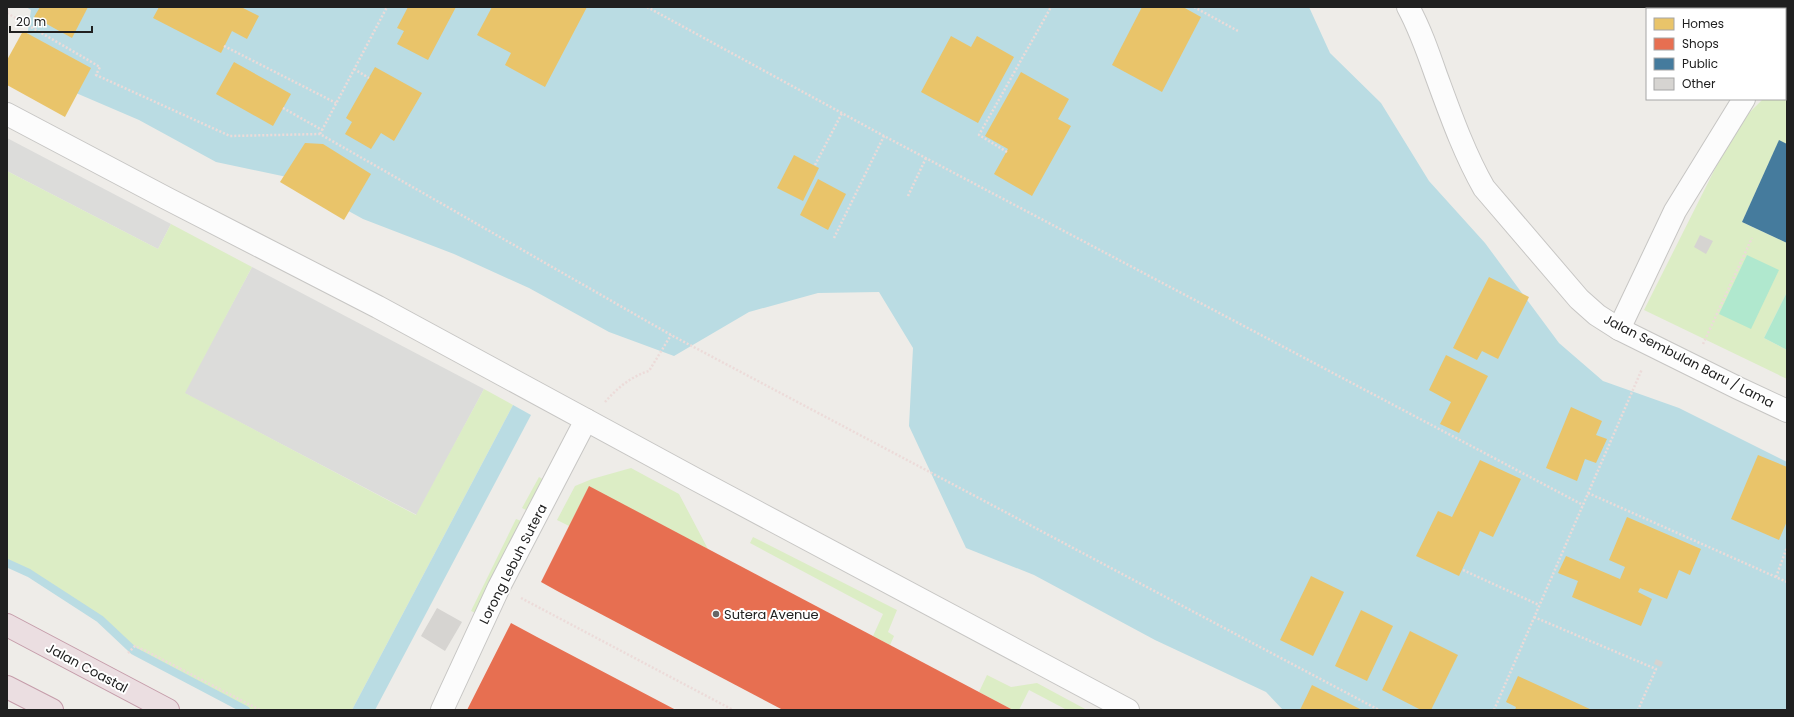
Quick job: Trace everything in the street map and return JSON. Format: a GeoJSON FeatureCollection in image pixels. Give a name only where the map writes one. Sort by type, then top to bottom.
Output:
{"type":"FeatureCollection","features":[{"type":"Feature","properties":{"kind":"highway","name":"Jalan Coastal"},"geometry":{"type":"LineString","coordinates":[[7,625],[168,710]]}},
{"type":"Feature","properties":{"kind":"highway"},"geometry":{"type":"LineString","coordinates":[[7,687],[52,710]]}},
{"type":"Feature","properties":{"kind":"street","name":"Jalan Sembulan Baru / Lama"},"geometry":{"type":"LineString","coordinates":[[1408,7],[1418,24],[1466,151],[1484,188],[1579,299],[1597,315],[1619,329],[1787,410]]}},
{"type":"Feature","properties":{"kind":"street"},"geometry":{"type":"LineString","coordinates":[[1619,329],[1676,211],[1743,100]]}},
{"type":"Feature","properties":{"kind":"street"},"geometry":{"type":"LineString","coordinates":[[7,114],[378,307],[1128,710]]}},
{"type":"Feature","properties":{"kind":"street","name":"Lorong Lebuh Sutera"},"geometry":{"type":"LineString","coordinates":[[442,710],[499,586],[589,421]]}},
{"type":"Feature","properties":{"kind":"path"},"geometry":{"type":"LineString","coordinates":[[9,7],[7,13],[100,67],[96,75],[230,136],[320,134],[671,335],[1379,710]]}},
{"type":"Feature","properties":{"kind":"path"},"geometry":{"type":"LineString","coordinates":[[320,134],[387,7]]}},
{"type":"Feature","properties":{"kind":"path"},"geometry":{"type":"LineString","coordinates":[[647,7],[884,136],[1583,505]]}},
{"type":"Feature","properties":{"kind":"path"},"geometry":{"type":"LineString","coordinates":[[1006,152],[978,135],[1051,7]]}},
{"type":"Feature","properties":{"kind":"path"},"geometry":{"type":"LineString","coordinates":[[1194,7],[1238,31]]}},
{"type":"Feature","properties":{"kind":"path"},"geometry":{"type":"LineString","coordinates":[[224,46],[336,103]]}},
{"type":"Feature","properties":{"kind":"path"},"geometry":{"type":"LineString","coordinates":[[354,69],[369,78]]}},
{"type":"Feature","properties":{"kind":"path"},"geometry":{"type":"LineString","coordinates":[[283,108],[322,130]]}},
{"type":"Feature","properties":{"kind":"path"},"geometry":{"type":"LineString","coordinates":[[815,165],[842,113]]}},
{"type":"Feature","properties":{"kind":"path"},"geometry":{"type":"LineString","coordinates":[[834,238],[884,136]]}},
{"type":"Feature","properties":{"kind":"path"},"geometry":{"type":"LineString","coordinates":[[908,196],[926,158]]}},
{"type":"Feature","properties":{"kind":"path"},"geometry":{"type":"LineString","coordinates":[[1693,366],[1752,238]]}},
{"type":"Feature","properties":{"kind":"path"},"geometry":{"type":"LineString","coordinates":[[589,421],[618,389],[638,374],[649,371],[671,335]]}},
{"type":"Feature","properties":{"kind":"path"},"geometry":{"type":"LineString","coordinates":[[1494,710],[1635,388]]}},
{"type":"Feature","properties":{"kind":"path"},"geometry":{"type":"LineString","coordinates":[[1588,493],[1787,582]]}},
{"type":"Feature","properties":{"kind":"path"},"geometry":{"type":"LineString","coordinates":[[1776,577],[1787,547]]}},
{"type":"Feature","properties":{"kind":"path"},"geometry":{"type":"LineString","coordinates":[[1463,570],[1539,606]]}},
{"type":"Feature","properties":{"kind":"path"},"geometry":{"type":"LineString","coordinates":[[499,586],[733,710]]}},
{"type":"Feature","properties":{"kind":"path"},"geometry":{"type":"LineString","coordinates":[[1534,617],[1656,669],[1638,710]]}},
{"type":"Feature","properties":{"kind":"path"},"geometry":{"type":"LineString","coordinates":[[128,653],[135,646],[146,650],[260,710]]}},
{"type":"Feature","properties":{"kind":"shaded area"},"geometry":{"type":"Polygon","coordinates":[[[7,138],[171,224],[158,249],[7,171],[7,138]]]}},
{"type":"Feature","properties":{"kind":"shaded area"},"geometry":{"type":"Polygon","coordinates":[[[252,267],[484,389],[417,515],[184,393],[252,267]]]}},
{"type":"Feature","properties":{"kind":"green space"},"geometry":{"type":"Polygon","coordinates":[[[1787,75],[1787,144],[1779,141],[1742,222],[1787,243],[1787,292],[1764,338],[1787,350],[1787,379],[1644,310],[1737,125],[1762,100],[1786,100],[1787,75]]]}},
{"type":"Feature","properties":{"kind":"green space"},"geometry":{"type":"Polygon","coordinates":[[[7,171],[158,249],[171,224],[252,267],[185,393],[416,515],[484,389],[513,405],[352,710],[246,710],[134,651],[100,619],[29,573],[7,563],[7,171]]]}},
{"type":"Feature","properties":{"kind":"green space"},"geometry":{"type":"Polygon","coordinates":[[[1747,255],[1779,270],[1751,329],[1719,314],[1747,255]]]}},
{"type":"Feature","properties":{"kind":"green space"},"geometry":{"type":"Polygon","coordinates":[[[1787,292],[1787,350],[1764,338],[1787,292]]]}},
{"type":"Feature","properties":{"kind":"green space"},"geometry":{"type":"Polygon","coordinates":[[[631,468],[679,494],[708,549],[589,487],[569,526],[557,520],[575,486],[592,479],[631,468]]]}},
{"type":"Feature","properties":{"kind":"green space"},"geometry":{"type":"Polygon","coordinates":[[[539,477],[546,481],[530,512],[522,508],[539,477]]]}},
{"type":"Feature","properties":{"kind":"green space"},"geometry":{"type":"Polygon","coordinates":[[[516,519],[524,522],[478,614],[471,611],[516,519]]]}},
{"type":"Feature","properties":{"kind":"green space"},"geometry":{"type":"Polygon","coordinates":[[[753,537],[897,610],[888,632],[894,636],[890,645],[873,636],[883,614],[750,543],[753,537]]]}},
{"type":"Feature","properties":{"kind":"green space"},"geometry":{"type":"Polygon","coordinates":[[[987,675],[1011,687],[1037,683],[1087,710],[1067,710],[1029,690],[1019,710],[1013,710],[979,692],[987,675]]]}},
{"type":"Feature","properties":{"kind":"water"},"geometry":{"type":"Polygon","coordinates":[[[26,7],[1309,7],[1330,53],[1381,103],[1429,181],[1485,243],[1559,343],[1603,381],[1679,408],[1787,462],[1787,710],[1283,710],[1266,692],[1155,640],[1034,575],[966,548],[909,426],[913,348],[879,292],[818,293],[749,312],[674,356],[609,332],[529,288],[454,254],[363,219],[287,177],[216,162],[139,120],[69,90],[26,44],[31,10],[26,7]]]}},
{"type":"Feature","properties":{"kind":"water"},"geometry":{"type":"Polygon","coordinates":[[[513,405],[531,415],[375,710],[352,710],[513,405]]]}},
{"type":"Feature","properties":{"kind":"building: Homes"},"geometry":{"type":"Polygon","coordinates":[[[40,7],[88,7],[72,38],[34,17],[40,7]]]}},
{"type":"Feature","properties":{"kind":"building: Homes"},"geometry":{"type":"Polygon","coordinates":[[[159,7],[241,7],[259,16],[247,39],[232,31],[221,53],[153,18],[159,7]]]}},
{"type":"Feature","properties":{"kind":"building: Homes"},"geometry":{"type":"Polygon","coordinates":[[[408,7],[456,7],[428,60],[397,44],[404,31],[397,28],[408,7]]]}},
{"type":"Feature","properties":{"kind":"building: Homes"},"geometry":{"type":"Polygon","coordinates":[[[492,7],[587,7],[545,87],[505,65],[511,53],[477,35],[492,7]]]}},
{"type":"Feature","properties":{"kind":"building: Homes"},"geometry":{"type":"Polygon","coordinates":[[[1142,7],[1183,7],[1201,17],[1162,92],[1112,65],[1142,7]]]}},
{"type":"Feature","properties":{"kind":"building: Homes"},"geometry":{"type":"Polygon","coordinates":[[[23,31],[91,68],[65,117],[7,85],[7,60],[23,31]]]}},
{"type":"Feature","properties":{"kind":"building: Homes"},"geometry":{"type":"Polygon","coordinates":[[[951,36],[971,47],[977,36],[1014,57],[978,123],[921,92],[951,36]]]}},
{"type":"Feature","properties":{"kind":"building: Homes"},"geometry":{"type":"Polygon","coordinates":[[[234,62],[291,94],[273,126],[216,94],[234,62]]]}},
{"type":"Feature","properties":{"kind":"building: Homes"},"geometry":{"type":"Polygon","coordinates":[[[375,67],[422,93],[394,141],[381,133],[371,149],[345,134],[352,122],[346,118],[375,67]]]}},
{"type":"Feature","properties":{"kind":"building: Homes"},"geometry":{"type":"Polygon","coordinates":[[[1021,72],[1069,99],[1058,119],[1071,126],[1032,196],[994,174],[1008,149],[985,136],[1021,72]]]}},
{"type":"Feature","properties":{"kind":"building: Homes"},"geometry":{"type":"Polygon","coordinates":[[[305,143],[323,144],[371,174],[344,220],[280,182],[305,143]]]}},
{"type":"Feature","properties":{"kind":"building: Homes"},"geometry":{"type":"Polygon","coordinates":[[[794,155],[819,168],[803,201],[777,188],[794,155]]]}},
{"type":"Feature","properties":{"kind":"building: Homes"},"geometry":{"type":"Polygon","coordinates":[[[818,179],[846,194],[828,230],[800,215],[818,179]]]}},
{"type":"Feature","properties":{"kind":"building: Homes"},"geometry":{"type":"Polygon","coordinates":[[[1489,277],[1529,297],[1498,359],[1482,351],[1477,360],[1453,348],[1489,277]]]}},
{"type":"Feature","properties":{"kind":"building: Homes"},"geometry":{"type":"Polygon","coordinates":[[[1446,355],[1488,376],[1459,433],[1440,424],[1451,402],[1429,390],[1446,355]]]}},
{"type":"Feature","properties":{"kind":"building: Homes"},"geometry":{"type":"Polygon","coordinates":[[[1571,407],[1602,421],[1596,435],[1607,439],[1596,463],[1585,459],[1577,481],[1546,468],[1571,407]]]}},
{"type":"Feature","properties":{"kind":"building: Homes"},"geometry":{"type":"Polygon","coordinates":[[[1758,455],[1787,467],[1787,521],[1779,540],[1731,519],[1758,455]]]}},
{"type":"Feature","properties":{"kind":"building: Homes"},"geometry":{"type":"Polygon","coordinates":[[[1480,460],[1521,479],[1493,537],[1480,531],[1459,576],[1416,556],[1438,511],[1452,517],[1480,460]]]}},
{"type":"Feature","properties":{"kind":"building: Homes"},"geometry":{"type":"Polygon","coordinates":[[[1627,517],[1701,549],[1690,575],[1679,570],[1667,599],[1640,588],[1638,592],[1652,599],[1641,626],[1572,597],[1578,581],[1558,573],[1566,556],[1620,579],[1625,567],[1609,560],[1627,517]]]}},
{"type":"Feature","properties":{"kind":"building: Homes"},"geometry":{"type":"Polygon","coordinates":[[[1311,576],[1344,592],[1313,656],[1280,640],[1311,576]]]}},
{"type":"Feature","properties":{"kind":"building: Homes"},"geometry":{"type":"Polygon","coordinates":[[[1361,610],[1393,626],[1367,681],[1335,666],[1361,610]]]}},
{"type":"Feature","properties":{"kind":"building: Homes"},"geometry":{"type":"Polygon","coordinates":[[[1410,631],[1458,655],[1431,710],[1421,710],[1382,690],[1410,631]]]}},
{"type":"Feature","properties":{"kind":"building: Homes"},"geometry":{"type":"Polygon","coordinates":[[[1518,676],[1592,710],[1515,710],[1516,707],[1506,702],[1518,676]]]}},
{"type":"Feature","properties":{"kind":"building: Homes"},"geometry":{"type":"Polygon","coordinates":[[[1312,685],[1362,710],[1300,710],[1312,685]]]}},
{"type":"Feature","properties":{"kind":"building: Shops","name":"Sutera Avenue"},"geometry":{"type":"Polygon","coordinates":[[[589,486],[1013,710],[783,710],[559,592],[541,582],[589,486]]]}},
{"type":"Feature","properties":{"kind":"building: Shops"},"geometry":{"type":"Polygon","coordinates":[[[511,623],[537,637],[676,710],[467,710],[511,623]]]}},
{"type":"Feature","properties":{"kind":"building: Public"},"geometry":{"type":"Polygon","coordinates":[[[1779,140],[1787,144],[1787,243],[1742,222],[1779,140]]]}},
{"type":"Feature","properties":{"kind":"building: Other"},"geometry":{"type":"Polygon","coordinates":[[[1700,235],[1713,241],[1706,254],[1694,247],[1700,235]]]}},
{"type":"Feature","properties":{"kind":"building: Other"},"geometry":{"type":"Polygon","coordinates":[[[437,608],[462,622],[445,651],[421,636],[437,608]]]}},
{"type":"Feature","properties":{"kind":"building: Other"},"geometry":{"type":"Polygon","coordinates":[[[1656,659],[1663,662],[1661,667],[1654,664],[1656,659]]]}},
{"type":"Feature","properties":{"kind":"waterway"},"geometry":{"type":"LineString","coordinates":[[7,563],[29,573],[100,619],[134,651],[246,710]]}},
{"type":"Feature","properties":{"kind":"place","name":"Sutera Avenue"},"geometry":{"type":"Point","coordinates":[716,614]}}]}
